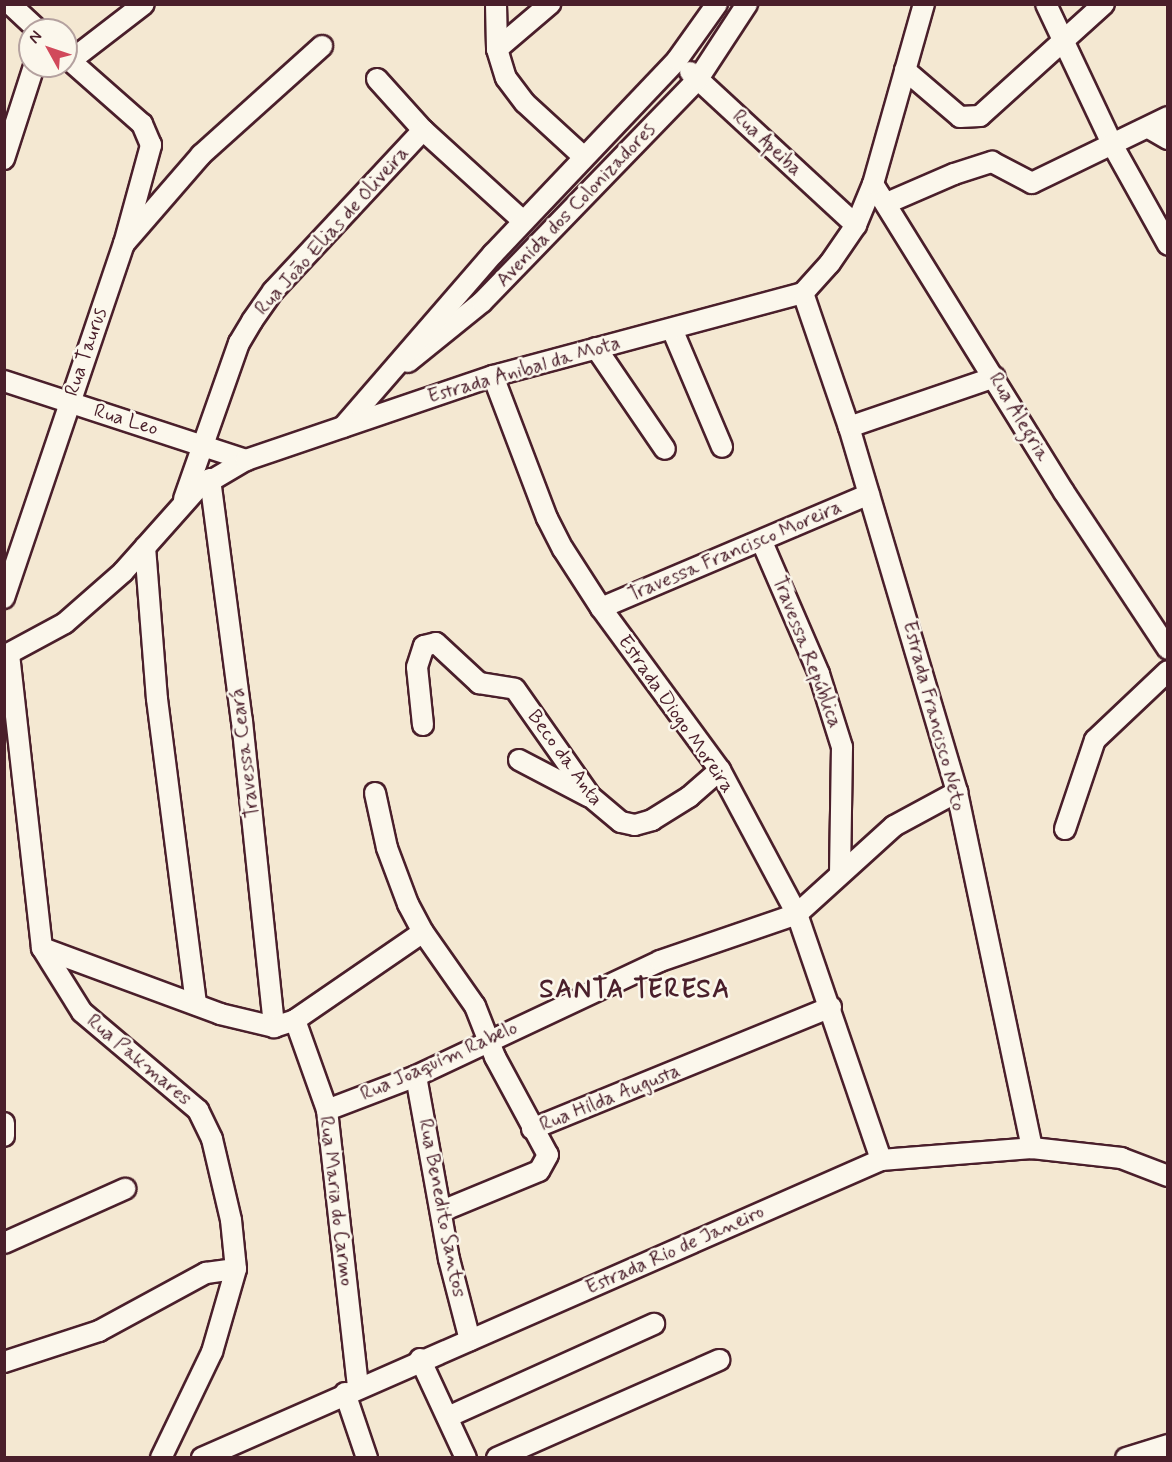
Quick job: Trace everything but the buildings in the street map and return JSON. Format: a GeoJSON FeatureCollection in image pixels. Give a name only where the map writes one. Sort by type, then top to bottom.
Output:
{"type":"FeatureCollection","features":[{"type":"Feature","properties":{"kind":"street"},"geometry":{"type":"LineString","coordinates":[[10,4],[25,18]]}},
{"type":"Feature","properties":{"kind":"street"},"geometry":{"type":"LineString","coordinates":[[496,4],[496,49],[506,78],[525,103],[584,158]]}},
{"type":"Feature","properties":{"kind":"street"},"geometry":{"type":"LineString","coordinates":[[496,49],[550,4]]}},
{"type":"Feature","properties":{"kind":"street","name":"Avenida dos Colonizadores"},"geometry":{"type":"LineString","coordinates":[[343,427],[523,221],[574,189],[584,158],[687,69],[717,4]]}},
{"type":"Feature","properties":{"kind":"street","name":"Avenida dos Colonizadores"},"geometry":{"type":"LineString","coordinates":[[381,383],[475,309],[574,189],[747,4]]}},
{"type":"Feature","properties":{"kind":"street"},"geometry":{"type":"LineString","coordinates":[[803,293],[830,263],[856,225],[873,183],[924,4]]}},
{"type":"Feature","properties":{"kind":"street"},"geometry":{"type":"LineString","coordinates":[[1046,4],[1062,45],[1167,245]]}},
{"type":"Feature","properties":{"kind":"street"},"geometry":{"type":"LineString","coordinates":[[905,70],[960,117],[980,116],[1062,45],[1104,4]]}},
{"type":"Feature","properties":{"kind":"street"},"geometry":{"type":"LineString","coordinates":[[78,51],[130,8]]}},
{"type":"Feature","properties":{"kind":"street"},"geometry":{"type":"LineString","coordinates":[[124,244],[201,155],[322,46]]}},
{"type":"Feature","properties":{"kind":"street","name":"Rua Taurus"},"geometry":{"type":"LineString","coordinates":[[4,598],[68,402],[124,244],[151,145],[142,124],[78,68]]}},
{"type":"Feature","properties":{"kind":"street","name":"Rua Apeiba"},"geometry":{"type":"LineString","coordinates":[[687,69],[856,225]]}},
{"type":"Feature","properties":{"kind":"street"},"geometry":{"type":"LineString","coordinates":[[4,159],[30,78]]}},
{"type":"Feature","properties":{"kind":"street","name":"Rua Joāo Elias de Oliveira"},"geometry":{"type":"LineString","coordinates":[[377,79],[423,130],[523,221]]}},
{"type":"Feature","properties":{"kind":"street"},"geometry":{"type":"LineString","coordinates":[[887,203],[954,174],[992,162],[1001,163],[1020,179],[1032,183],[1113,146],[1167,117]]}},
{"type":"Feature","properties":{"kind":"street"},"geometry":{"type":"LineString","coordinates":[[1149,128],[1167,139]]}},
{"type":"Feature","properties":{"kind":"street","name":"Rua Joāo Elias de Oliveira"},"geometry":{"type":"LineString","coordinates":[[183,503],[239,343],[252,321],[273,291],[423,130]]}},
{"type":"Feature","properties":{"kind":"street","name":"Rua Alegria"},"geometry":{"type":"LineString","coordinates":[[873,183],[1064,492],[1161,625],[1167,649]]}},
{"type":"Feature","properties":{"kind":"street","name":"Estrada Anibal da Mota"},"geometry":{"type":"LineString","coordinates":[[7,655],[65,624],[123,572],[183,503],[210,479],[246,460],[493,376],[803,293]]}},
{"type":"Feature","properties":{"kind":"street","name":"Estrada Francisco Neto"},"geometry":{"type":"LineString","coordinates":[[803,293],[849,427],[957,792],[1032,1148]]}},
{"type":"Feature","properties":{"kind":"street"},"geometry":{"type":"LineString","coordinates":[[672,329],[722,447]]}},
{"type":"Feature","properties":{"kind":"street"},"geometry":{"type":"LineString","coordinates":[[596,348],[665,449]]}},
{"type":"Feature","properties":{"kind":"street","name":"Estrada Diogo Moreira"},"geometry":{"type":"LineString","coordinates":[[493,376],[547,518],[601,608],[720,770],[797,914],[831,1007],[881,1160]]}},
{"type":"Feature","properties":{"kind":"street"},"geometry":{"type":"LineString","coordinates":[[849,427],[995,377]]}},
{"type":"Feature","properties":{"kind":"street","name":"Rua Leo"},"geometry":{"type":"LineString","coordinates":[[4,381],[246,460]]}},
{"type":"Feature","properties":{"kind":"street","name":"Travessa Ceará"},"geometry":{"type":"LineString","coordinates":[[210,479],[242,721],[274,1027]]}},
{"type":"Feature","properties":{"kind":"street","name":"Travessa Francisco Moreira"},"geometry":{"type":"LineString","coordinates":[[601,608],[762,542],[869,494]]}},
{"type":"Feature","properties":{"kind":"street","name":"Travessa República"},"geometry":{"type":"LineString","coordinates":[[762,542],[819,674],[843,747],[840,872]]}},
{"type":"Feature","properties":{"kind":"street"},"geometry":{"type":"LineString","coordinates":[[145,547],[157,699],[196,1005]]}},
{"type":"Feature","properties":{"kind":"street","name":"Beco da Anta"},"geometry":{"type":"LineString","coordinates":[[423,725],[417,667],[424,646],[442,647],[479,683],[515,689],[591,797],[615,819],[635,825],[652,820],[689,797],[720,770]]}},
{"type":"Feature","properties":{"kind":"street","name":"Rua Pakmares"},"geometry":{"type":"LineString","coordinates":[[7,655],[42,948],[82,1012],[198,1110],[212,1139],[231,1220],[236,1269],[212,1352],[161,1458]]}},
{"type":"Feature","properties":{"kind":"street"},"geometry":{"type":"LineString","coordinates":[[1065,829],[1095,740],[1167,672]]}},
{"type":"Feature","properties":{"kind":"street"},"geometry":{"type":"LineString","coordinates":[[519,760],[591,797]]}},
{"type":"Feature","properties":{"kind":"street","name":"Rua Joaquim Rabelo"},"geometry":{"type":"LineString","coordinates":[[327,1110],[416,1076],[660,961],[797,914],[840,872],[894,826],[957,792]]}},
{"type":"Feature","properties":{"kind":"street"},"geometry":{"type":"LineString","coordinates":[[375,793],[387,848],[423,932],[475,1006],[532,1129]]}},
{"type":"Feature","properties":{"kind":"street"},"geometry":{"type":"LineString","coordinates":[[42,948],[196,1005],[274,1027],[295,1020],[423,932]]}},
{"type":"Feature","properties":{"kind":"street","name":"Rua Hilda Augusta"},"geometry":{"type":"LineString","coordinates":[[442,1211],[540,1171],[548,1155],[532,1129],[831,1007]]}},
{"type":"Feature","properties":{"kind":"street","name":"Rua Maria do Carmo"},"geometry":{"type":"LineString","coordinates":[[295,1020],[327,1110],[351,1390],[367,1458]]}},
{"type":"Feature","properties":{"kind":"street","name":"Rua Benedito Santos"},"geometry":{"type":"LineString","coordinates":[[416,1076],[470,1340]]}},
{"type":"Feature","properties":{"kind":"street"},"geometry":{"type":"LineString","coordinates":[[4,1123],[4,1136]]}},
{"type":"Feature","properties":{"kind":"street","name":"Estrada Rio de Janeiro"},"geometry":{"type":"LineString","coordinates":[[202,1458],[420,1359],[470,1340],[881,1160],[1032,1148],[1121,1158],[1167,1176]]}},
{"type":"Feature","properties":{"kind":"street"},"geometry":{"type":"LineString","coordinates":[[4,1243],[125,1189]]}},
{"type":"Feature","properties":{"kind":"street"},"geometry":{"type":"LineString","coordinates":[[4,1362],[99,1331],[206,1274],[236,1269]]}},
{"type":"Feature","properties":{"kind":"street"},"geometry":{"type":"LineString","coordinates":[[450,1416],[654,1324]]}},
{"type":"Feature","properties":{"kind":"street"},"geometry":{"type":"LineString","coordinates":[[420,1359],[450,1416],[466,1458]]}},
{"type":"Feature","properties":{"kind":"street"},"geometry":{"type":"LineString","coordinates":[[497,1458],[719,1360]]}},
{"type":"Feature","properties":{"kind":"street"},"geometry":{"type":"LineString","coordinates":[[1126,1458],[1167,1444]]}},
{"type":"Feature","properties":{"kind":"waterway"},"geometry":{"type":"LineString","coordinates":[[616,138],[677,74]]}},
{"type":"Feature","properties":{"kind":"waterway"},"geometry":{"type":"LineString","coordinates":[[462,306],[537,222]]}},
{"type":"Feature","properties":{"kind":"district","name":"SANTA TERESA"},"geometry":{"type":"Point","coordinates":[635,991]}}]}
